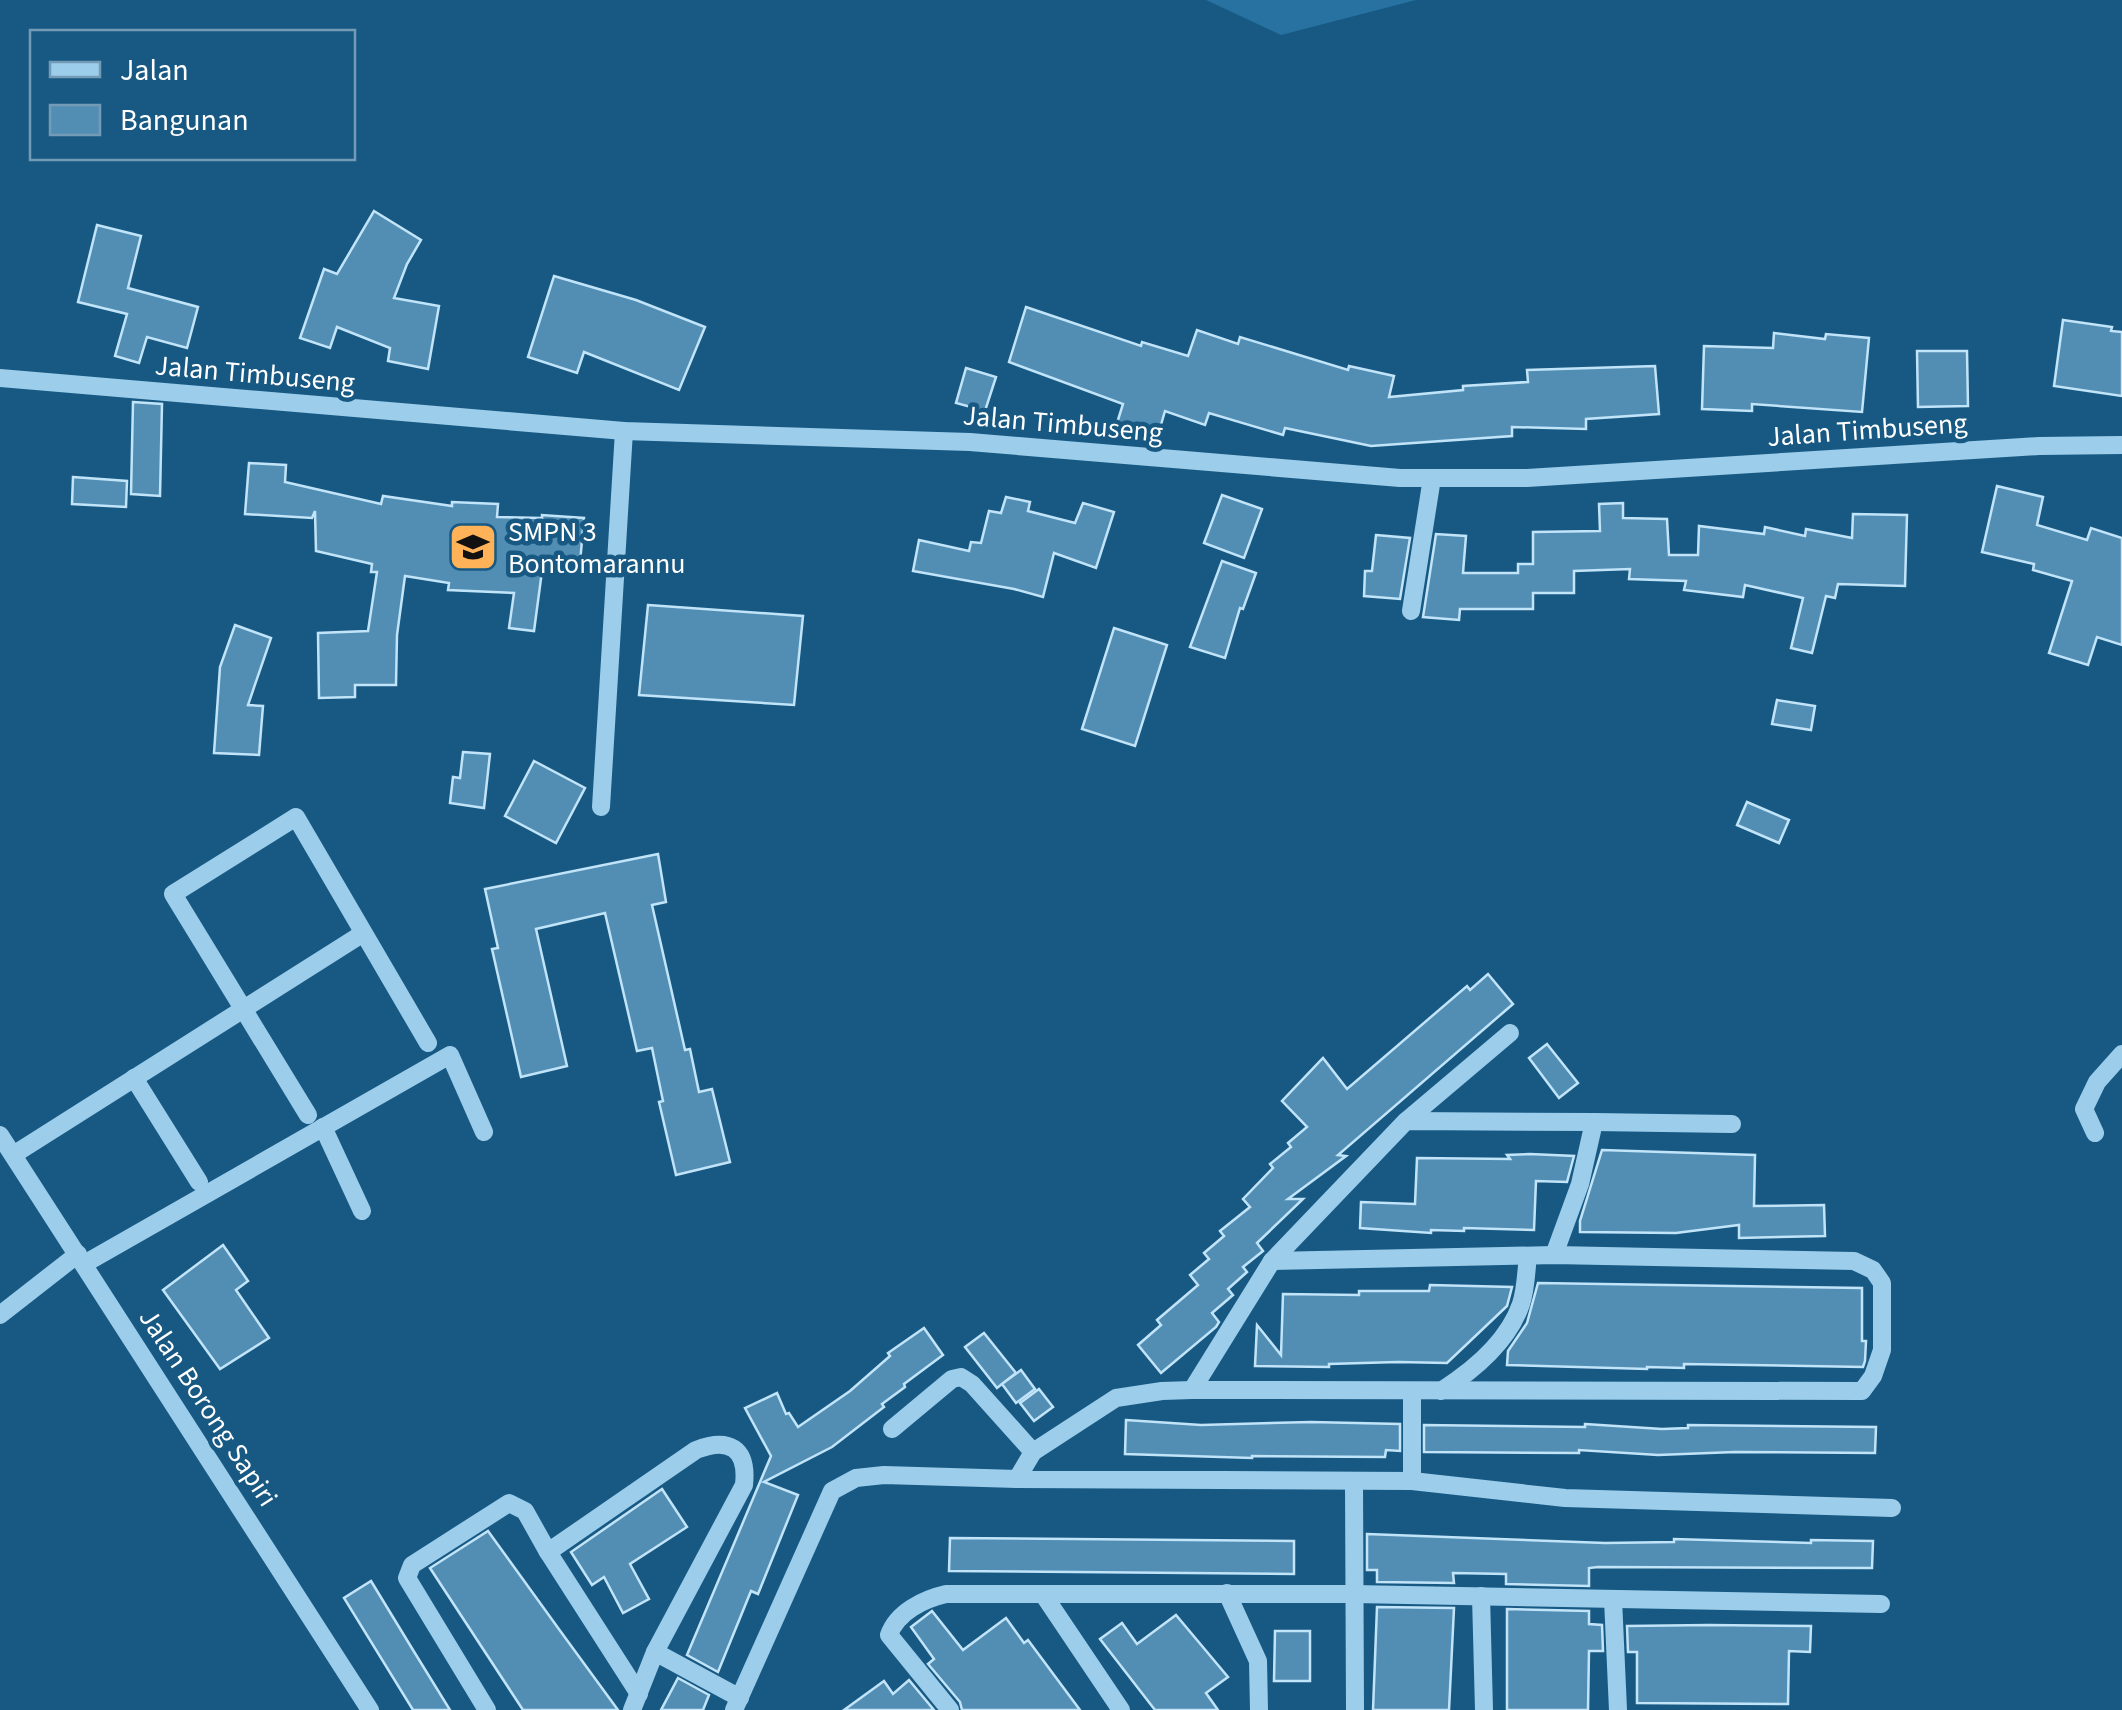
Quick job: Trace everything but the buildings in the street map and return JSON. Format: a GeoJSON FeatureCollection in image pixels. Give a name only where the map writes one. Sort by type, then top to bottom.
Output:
{"type":"FeatureCollection","features":[{"type":"Feature","properties":{"kind":"street","name":"Jalan Timbuseng"},"geometry":{"type":"LineString","coordinates":[[0,378],[624,431],[970,442],[1122,452],[1211,464],[1432,478],[1527,478],[2039,446],[2122,445]]}},
{"type":"Feature","properties":{"kind":"street"},"geometry":{"type":"LineString","coordinates":[[601,807],[624,431]]}},
{"type":"Feature","properties":{"kind":"street"},"geometry":{"type":"LineString","coordinates":[[1411,612],[1432,478]]}},
{"type":"Feature","properties":{"kind":"street"},"geometry":{"type":"LineString","coordinates":[[308,1115],[173,894],[296,818],[428,1042]]}},
{"type":"Feature","properties":{"kind":"street"},"geometry":{"type":"LineString","coordinates":[[13,1155],[362,934]]}},
{"type":"Feature","properties":{"kind":"street"},"geometry":{"type":"LineString","coordinates":[[1192,1390],[1272,1261],[1406,1121],[1510,1033]]}},
{"type":"Feature","properties":{"kind":"street"},"geometry":{"type":"LineString","coordinates":[[2095,1133],[2084,1109],[2097,1082],[2122,1054]]}},
{"type":"Feature","properties":{"kind":"street"},"geometry":{"type":"LineString","coordinates":[[0,1316],[81,1259],[450,1055],[484,1132]]}},
{"type":"Feature","properties":{"kind":"street"},"geometry":{"type":"LineString","coordinates":[[134,1078],[199,1182]]}},
{"type":"Feature","properties":{"kind":"street"},"geometry":{"type":"LineString","coordinates":[[1406,1121],[1732,1124]]}},
{"type":"Feature","properties":{"kind":"street"},"geometry":{"type":"LineString","coordinates":[[1554,1255],[1580,1184],[1594,1122]]}},
{"type":"Feature","properties":{"kind":"street"},"geometry":{"type":"LineString","coordinates":[[323,1127],[362,1211]]}},
{"type":"Feature","properties":{"kind":"street","name":"Jalan Borong Sapiri"},"geometry":{"type":"LineString","coordinates":[[0,1135],[370,1710]]}},
{"type":"Feature","properties":{"kind":"street"},"geometry":{"type":"LineString","coordinates":[[1017,1480],[1033,1452],[1116,1398],[1162,1391],[1862,1392],[1873,1376],[1882,1350],[1882,1283],[1873,1270],[1854,1261],[1554,1255],[1272,1261]]}},
{"type":"Feature","properties":{"kind":"street"},"geometry":{"type":"LineString","coordinates":[[1442,1391],[1469,1373],[1495,1348],[1514,1320],[1523,1300],[1528,1256]]}},
{"type":"Feature","properties":{"kind":"street"},"geometry":{"type":"LineString","coordinates":[[892,1429],[952,1379],[962,1378],[972,1384],[1033,1452]]}},
{"type":"Feature","properties":{"kind":"street"},"geometry":{"type":"LineString","coordinates":[[1412,1392],[1412,1481]]}},
{"type":"Feature","properties":{"kind":"street"},"geometry":{"type":"LineString","coordinates":[[548,1552],[696,1450],[716,1444],[738,1451],[743,1459],[744,1485],[655,1652],[636,1702]]}},
{"type":"Feature","properties":{"kind":"street"},"geometry":{"type":"LineString","coordinates":[[655,1652],[737,1704],[832,1491],[842,1483],[884,1475],[1017,1480],[1412,1481],[1565,1498],[1892,1508]]}},
{"type":"Feature","properties":{"kind":"street"},"geometry":{"type":"LineString","coordinates":[[1354,1483],[1355,1710]]}},
{"type":"Feature","properties":{"kind":"street"},"geometry":{"type":"LineString","coordinates":[[487,1710],[407,1578],[420,1558],[508,1503],[525,1511],[636,1702]]}},
{"type":"Feature","properties":{"kind":"street"},"geometry":{"type":"LineString","coordinates":[[950,1710],[889,1634],[894,1622],[922,1601],[946,1594],[1354,1594],[1881,1604]]}},
{"type":"Feature","properties":{"kind":"street"},"geometry":{"type":"LineString","coordinates":[[1044,1594],[1121,1710]]}},
{"type":"Feature","properties":{"kind":"street"},"geometry":{"type":"LineString","coordinates":[[1227,1594],[1258,1661],[1259,1710]]}},
{"type":"Feature","properties":{"kind":"street"},"geometry":{"type":"LineString","coordinates":[[1481,1596],[1484,1710]]}},
{"type":"Feature","properties":{"kind":"street"},"geometry":{"type":"LineString","coordinates":[[1613,1599],[1618,1710]]}},
{"type":"Feature","properties":{"kind":"shaded area"},"geometry":{"type":"Polygon","coordinates":[[[1206,0],[1416,0],[1281,35],[1206,0]]]}},
{"type":"Feature","properties":{"kind":"place","name":"SMPN 3 Bontomarannu"},"geometry":{"type":"Point","coordinates":[473,547]}}]}
